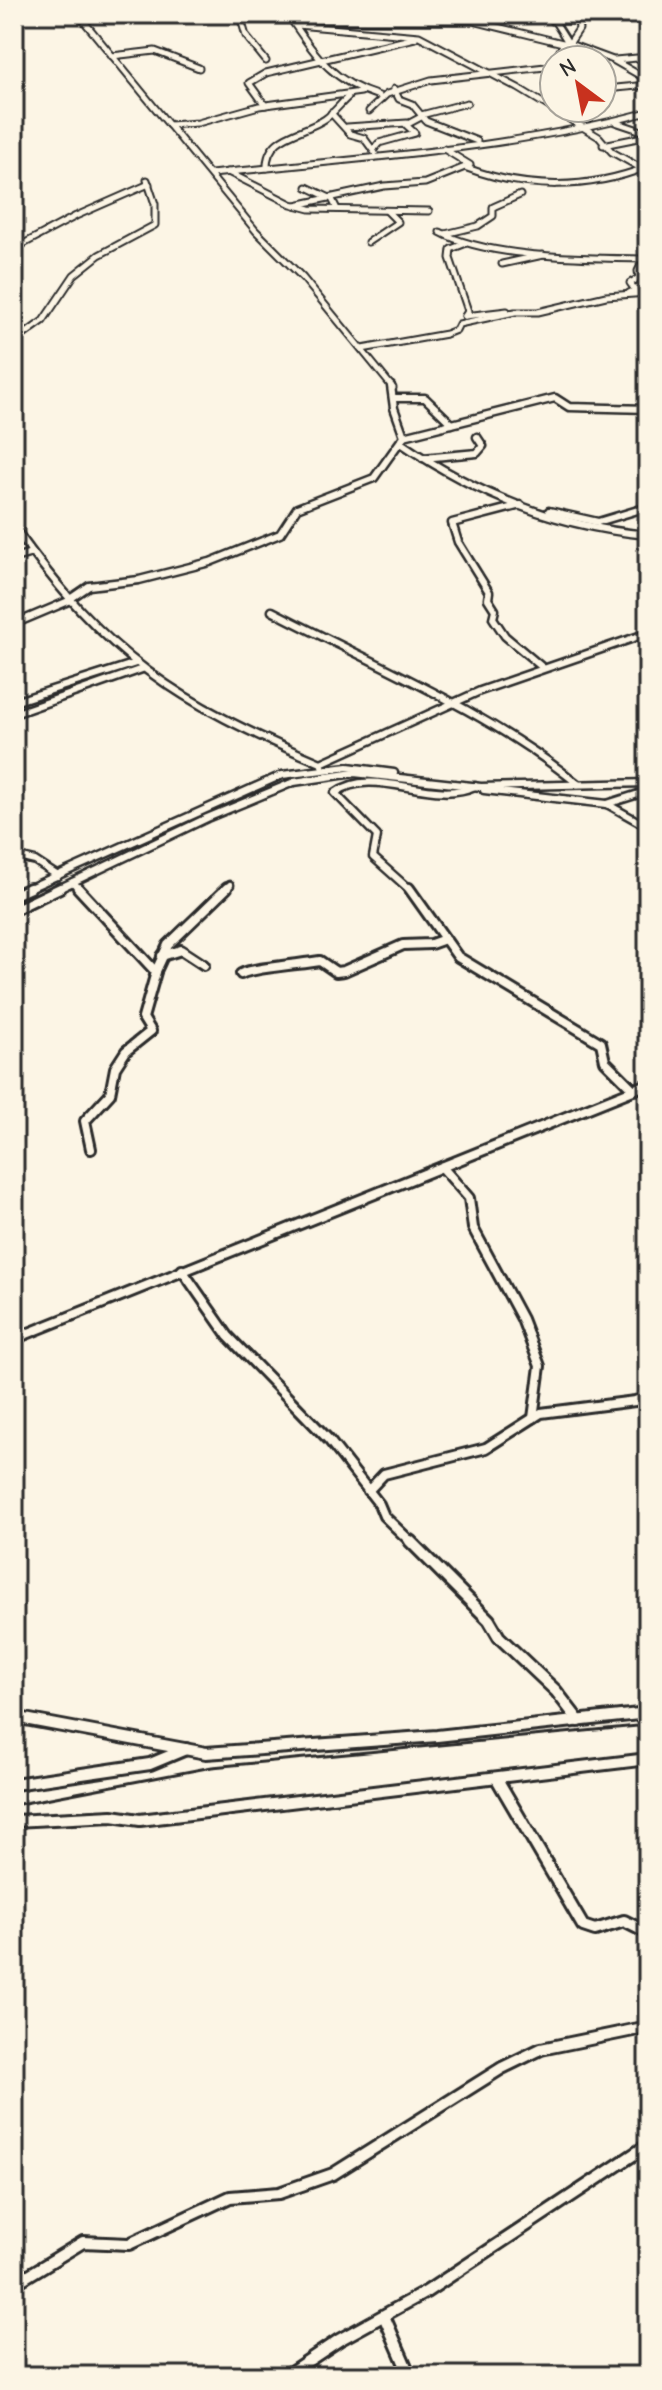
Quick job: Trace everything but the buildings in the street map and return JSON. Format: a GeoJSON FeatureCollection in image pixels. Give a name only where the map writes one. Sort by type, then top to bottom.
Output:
{"type":"FeatureCollection","features":[{"type":"Feature","properties":{"kind":"street"},"geometry":{"type":"LineString","coordinates":[[78,14],[256,231],[303,278],[394,389],[402,440],[422,458],[521,505],[588,528],[648,535]]}},
{"type":"Feature","properties":{"kind":"street"},"geometry":{"type":"LineString","coordinates":[[83,20],[113,14]]}},
{"type":"Feature","properties":{"kind":"street"},"geometry":{"type":"LineString","coordinates":[[179,14],[271,20],[419,36]]}},
{"type":"Feature","properties":{"kind":"street"},"geometry":{"type":"LineString","coordinates":[[550,14],[566,44]]}},
{"type":"Feature","properties":{"kind":"street"},"geometry":{"type":"LineString","coordinates":[[566,44],[579,29],[577,14]]}},
{"type":"Feature","properties":{"kind":"street"},"geometry":{"type":"LineString","coordinates":[[292,22],[319,17],[380,21],[473,21],[566,44]]}},
{"type":"Feature","properties":{"kind":"street"},"geometry":{"type":"LineString","coordinates":[[241,19],[241,29],[253,50],[266,61]]}},
{"type":"Feature","properties":{"kind":"street"},"geometry":{"type":"LineString","coordinates":[[380,21],[419,36],[491,74],[647,169]]}},
{"type":"Feature","properties":{"kind":"street"},"geometry":{"type":"LineString","coordinates":[[411,33],[411,25],[418,21]]}},
{"type":"Feature","properties":{"kind":"street"},"geometry":{"type":"LineString","coordinates":[[553,21],[648,21]]}},
{"type":"Feature","properties":{"kind":"street"},"geometry":{"type":"LineString","coordinates":[[292,22],[320,62],[361,92],[379,96]]}},
{"type":"Feature","properties":{"kind":"street"},"geometry":{"type":"LineString","coordinates":[[265,105],[249,83],[266,73],[419,36]]}},
{"type":"Feature","properties":{"kind":"street"},"geometry":{"type":"LineString","coordinates":[[112,56],[155,51],[199,68]]}},
{"type":"Feature","properties":{"kind":"street"},"geometry":{"type":"LineString","coordinates":[[618,60],[648,57]]}},
{"type":"Feature","properties":{"kind":"street"},"geometry":{"type":"LineString","coordinates":[[618,64],[647,85]]}},
{"type":"Feature","properties":{"kind":"street"},"geometry":{"type":"LineString","coordinates":[[369,111],[377,107],[373,104],[379,96],[394,89],[538,68]]}},
{"type":"Feature","properties":{"kind":"street"},"geometry":{"type":"LineString","coordinates":[[618,88],[647,85]]}},
{"type":"Feature","properties":{"kind":"street"},"geometry":{"type":"LineString","coordinates":[[394,89],[399,99],[412,104],[421,116],[478,141]]}},
{"type":"Feature","properties":{"kind":"street"},"geometry":{"type":"LineString","coordinates":[[169,125],[199,123],[265,105],[350,96],[361,92]]}},
{"type":"Feature","properties":{"kind":"street"},"geometry":{"type":"LineString","coordinates":[[267,168],[267,156],[280,141],[331,113],[350,96]]}},
{"type":"Feature","properties":{"kind":"street"},"geometry":{"type":"LineString","coordinates":[[347,127],[407,123],[467,103]]}},
{"type":"Feature","properties":{"kind":"street"},"geometry":{"type":"LineString","coordinates":[[331,113],[347,127],[350,134],[364,138],[374,151]]}},
{"type":"Feature","properties":{"kind":"street"},"geometry":{"type":"LineString","coordinates":[[618,120],[647,113]]}},
{"type":"Feature","properties":{"kind":"street"},"geometry":{"type":"LineString","coordinates":[[374,151],[379,143],[415,133],[407,127],[407,123]]}},
{"type":"Feature","properties":{"kind":"street"},"geometry":{"type":"LineString","coordinates":[[618,123],[648,135]]}},
{"type":"Feature","properties":{"kind":"street"},"geometry":{"type":"LineString","coordinates":[[211,174],[374,151],[443,148],[598,124]]}},
{"type":"Feature","properties":{"kind":"street"},"geometry":{"type":"LineString","coordinates":[[603,145],[648,135]]}},
{"type":"Feature","properties":{"kind":"street"},"geometry":{"type":"LineString","coordinates":[[443,148],[462,157],[470,165],[467,168]]}},
{"type":"Feature","properties":{"kind":"street"},"geometry":{"type":"LineString","coordinates":[[296,205],[392,185],[425,183],[467,168],[494,179],[564,184],[601,182],[647,169]]}},
{"type":"Feature","properties":{"kind":"street"},"geometry":{"type":"LineString","coordinates":[[228,172],[296,205],[387,211],[408,207],[429,211]]}},
{"type":"Feature","properties":{"kind":"street"},"geometry":{"type":"LineString","coordinates":[[14,249],[148,182],[155,204],[155,225],[99,255],[74,275],[43,321],[14,342]]}},
{"type":"Feature","properties":{"kind":"street"},"geometry":{"type":"LineString","coordinates":[[307,187],[336,203],[337,209]]}},
{"type":"Feature","properties":{"kind":"street"},"geometry":{"type":"LineString","coordinates":[[520,195],[493,207],[493,216],[478,226],[442,233],[465,244],[582,261],[646,257],[639,277],[630,283],[635,290],[629,293]]}},
{"type":"Feature","properties":{"kind":"street"},"geometry":{"type":"LineString","coordinates":[[368,242],[398,222],[387,211]]}},
{"type":"Feature","properties":{"kind":"street"},"geometry":{"type":"LineString","coordinates":[[362,349],[452,333],[465,316],[466,297],[454,283],[448,264],[451,249],[465,244]]}},
{"type":"Feature","properties":{"kind":"street"},"geometry":{"type":"LineString","coordinates":[[502,264],[504,261],[548,254]]}},
{"type":"Feature","properties":{"kind":"street"},"geometry":{"type":"LineString","coordinates":[[465,316],[533,313],[629,293],[648,293]]}},
{"type":"Feature","properties":{"kind":"street"},"geometry":{"type":"LineString","coordinates":[[459,324],[520,312]]}},
{"type":"Feature","properties":{"kind":"street"},"geometry":{"type":"LineString","coordinates":[[394,398],[425,398],[452,424]]}},
{"type":"Feature","properties":{"kind":"street"},"geometry":{"type":"LineString","coordinates":[[14,624],[71,599],[89,586],[139,580],[210,562],[280,534],[297,508],[374,478],[402,440],[555,398],[569,407],[648,409]]}},
{"type":"Feature","properties":{"kind":"street"},"geometry":{"type":"LineString","coordinates":[[422,458],[477,453],[483,446],[477,437]]}},
{"type":"Feature","properties":{"kind":"street"},"geometry":{"type":"LineString","coordinates":[[499,495],[638,534]]}},
{"type":"Feature","properties":{"kind":"street"},"geometry":{"type":"LineString","coordinates":[[521,505],[487,515],[462,517],[452,523],[458,542],[489,592],[488,599],[495,610],[493,618],[505,636],[543,668]]}},
{"type":"Feature","properties":{"kind":"street"},"geometry":{"type":"LineString","coordinates":[[599,522],[648,507]]}},
{"type":"Feature","properties":{"kind":"street"},"geometry":{"type":"LineString","coordinates":[[14,527],[71,599],[139,666],[213,715],[322,766],[386,771],[430,779],[432,783]]}},
{"type":"Feature","properties":{"kind":"street"},"geometry":{"type":"LineString","coordinates":[[14,558],[32,553]]}},
{"type":"Feature","properties":{"kind":"street"},"geometry":{"type":"LineString","coordinates":[[272,611],[449,704],[552,763],[578,785]]}},
{"type":"Feature","properties":{"kind":"street"},"geometry":{"type":"LineString","coordinates":[[14,895],[282,775],[322,766],[449,704],[648,633]]}},
{"type":"Feature","properties":{"kind":"street"},"geometry":{"type":"LineString","coordinates":[[14,702],[139,666]]}},
{"type":"Feature","properties":{"kind":"street"},"geometry":{"type":"LineString","coordinates":[[14,714],[139,666]]}},
{"type":"Feature","properties":{"kind":"street"},"geometry":{"type":"LineString","coordinates":[[14,910],[207,818],[294,782],[354,773],[478,786],[648,783]]}},
{"type":"Feature","properties":{"kind":"street"},"geometry":{"type":"LineString","coordinates":[[634,1090],[605,1061],[601,1043],[458,957],[409,888],[373,857],[377,836],[354,809],[335,793],[343,786],[367,784],[454,792],[478,786],[496,793],[607,804],[648,827]]}},
{"type":"Feature","properties":{"kind":"street"},"geometry":{"type":"LineString","coordinates":[[625,785],[625,796]]}},
{"type":"Feature","properties":{"kind":"street"},"geometry":{"type":"LineString","coordinates":[[607,804],[648,791]]}},
{"type":"Feature","properties":{"kind":"street"},"geometry":{"type":"LineString","coordinates":[[14,856],[35,861],[58,876]]}},
{"type":"Feature","properties":{"kind":"street"},"geometry":{"type":"LineString","coordinates":[[73,882],[156,972]]}},
{"type":"Feature","properties":{"kind":"street"},"geometry":{"type":"LineString","coordinates":[[91,1149],[85,1121],[110,1094],[115,1068],[126,1051],[151,1031],[143,1018],[159,957],[188,923],[230,885]]}},
{"type":"Feature","properties":{"kind":"street"},"geometry":{"type":"LineString","coordinates":[[241,974],[251,968],[270,970],[320,961],[336,972],[344,971],[403,945],[431,944],[445,939]]}},
{"type":"Feature","properties":{"kind":"street"},"geometry":{"type":"LineString","coordinates":[[146,959],[159,957],[171,950],[181,950],[196,963],[204,965]]}},
{"type":"Feature","properties":{"kind":"street"},"geometry":{"type":"LineString","coordinates":[[14,1339],[648,1084]]}},
{"type":"Feature","properties":{"kind":"street"},"geometry":{"type":"LineString","coordinates":[[442,1167],[469,1198],[473,1228],[522,1319],[539,1365],[533,1418]]}},
{"type":"Feature","properties":{"kind":"street"},"geometry":{"type":"LineString","coordinates":[[182,1270],[216,1325],[318,1429],[384,1516],[489,1620],[499,1637],[556,1691],[579,1721]]}},
{"type":"Feature","properties":{"kind":"street"},"geometry":{"type":"LineString","coordinates":[[368,1491],[384,1474],[486,1448],[541,1413],[635,1401],[648,1396]]}},
{"type":"Feature","properties":{"kind":"street"},"geometry":{"type":"LineString","coordinates":[[14,1717],[206,1753],[247,1752],[648,1713]]}},
{"type":"Feature","properties":{"kind":"street"},"geometry":{"type":"LineString","coordinates":[[14,1784],[150,1764],[187,1748]]}},
{"type":"Feature","properties":{"kind":"street"},"geometry":{"type":"LineString","coordinates":[[14,1821],[112,1816],[140,1820],[648,1759]]}},
{"type":"Feature","properties":{"kind":"street"},"geometry":{"type":"LineString","coordinates":[[497,1779],[583,1926],[595,1930],[624,1921],[648,1933]]}},
{"type":"Feature","properties":{"kind":"street"},"geometry":{"type":"LineString","coordinates":[[14,2284],[83,2242],[129,2244],[207,2205],[230,2197],[279,2193],[333,2174],[502,2068],[541,2049],[648,2027]]}},
{"type":"Feature","properties":{"kind":"street"},"geometry":{"type":"LineString","coordinates":[[285,2376],[507,2240],[648,2145]]}},
{"type":"Feature","properties":{"kind":"street"},"geometry":{"type":"LineString","coordinates":[[384,2316],[410,2376]]}},
{"type":"Feature","properties":{"kind":"railway"},"geometry":{"type":"LineString","coordinates":[[14,1805],[212,1767],[648,1725]]}}]}
